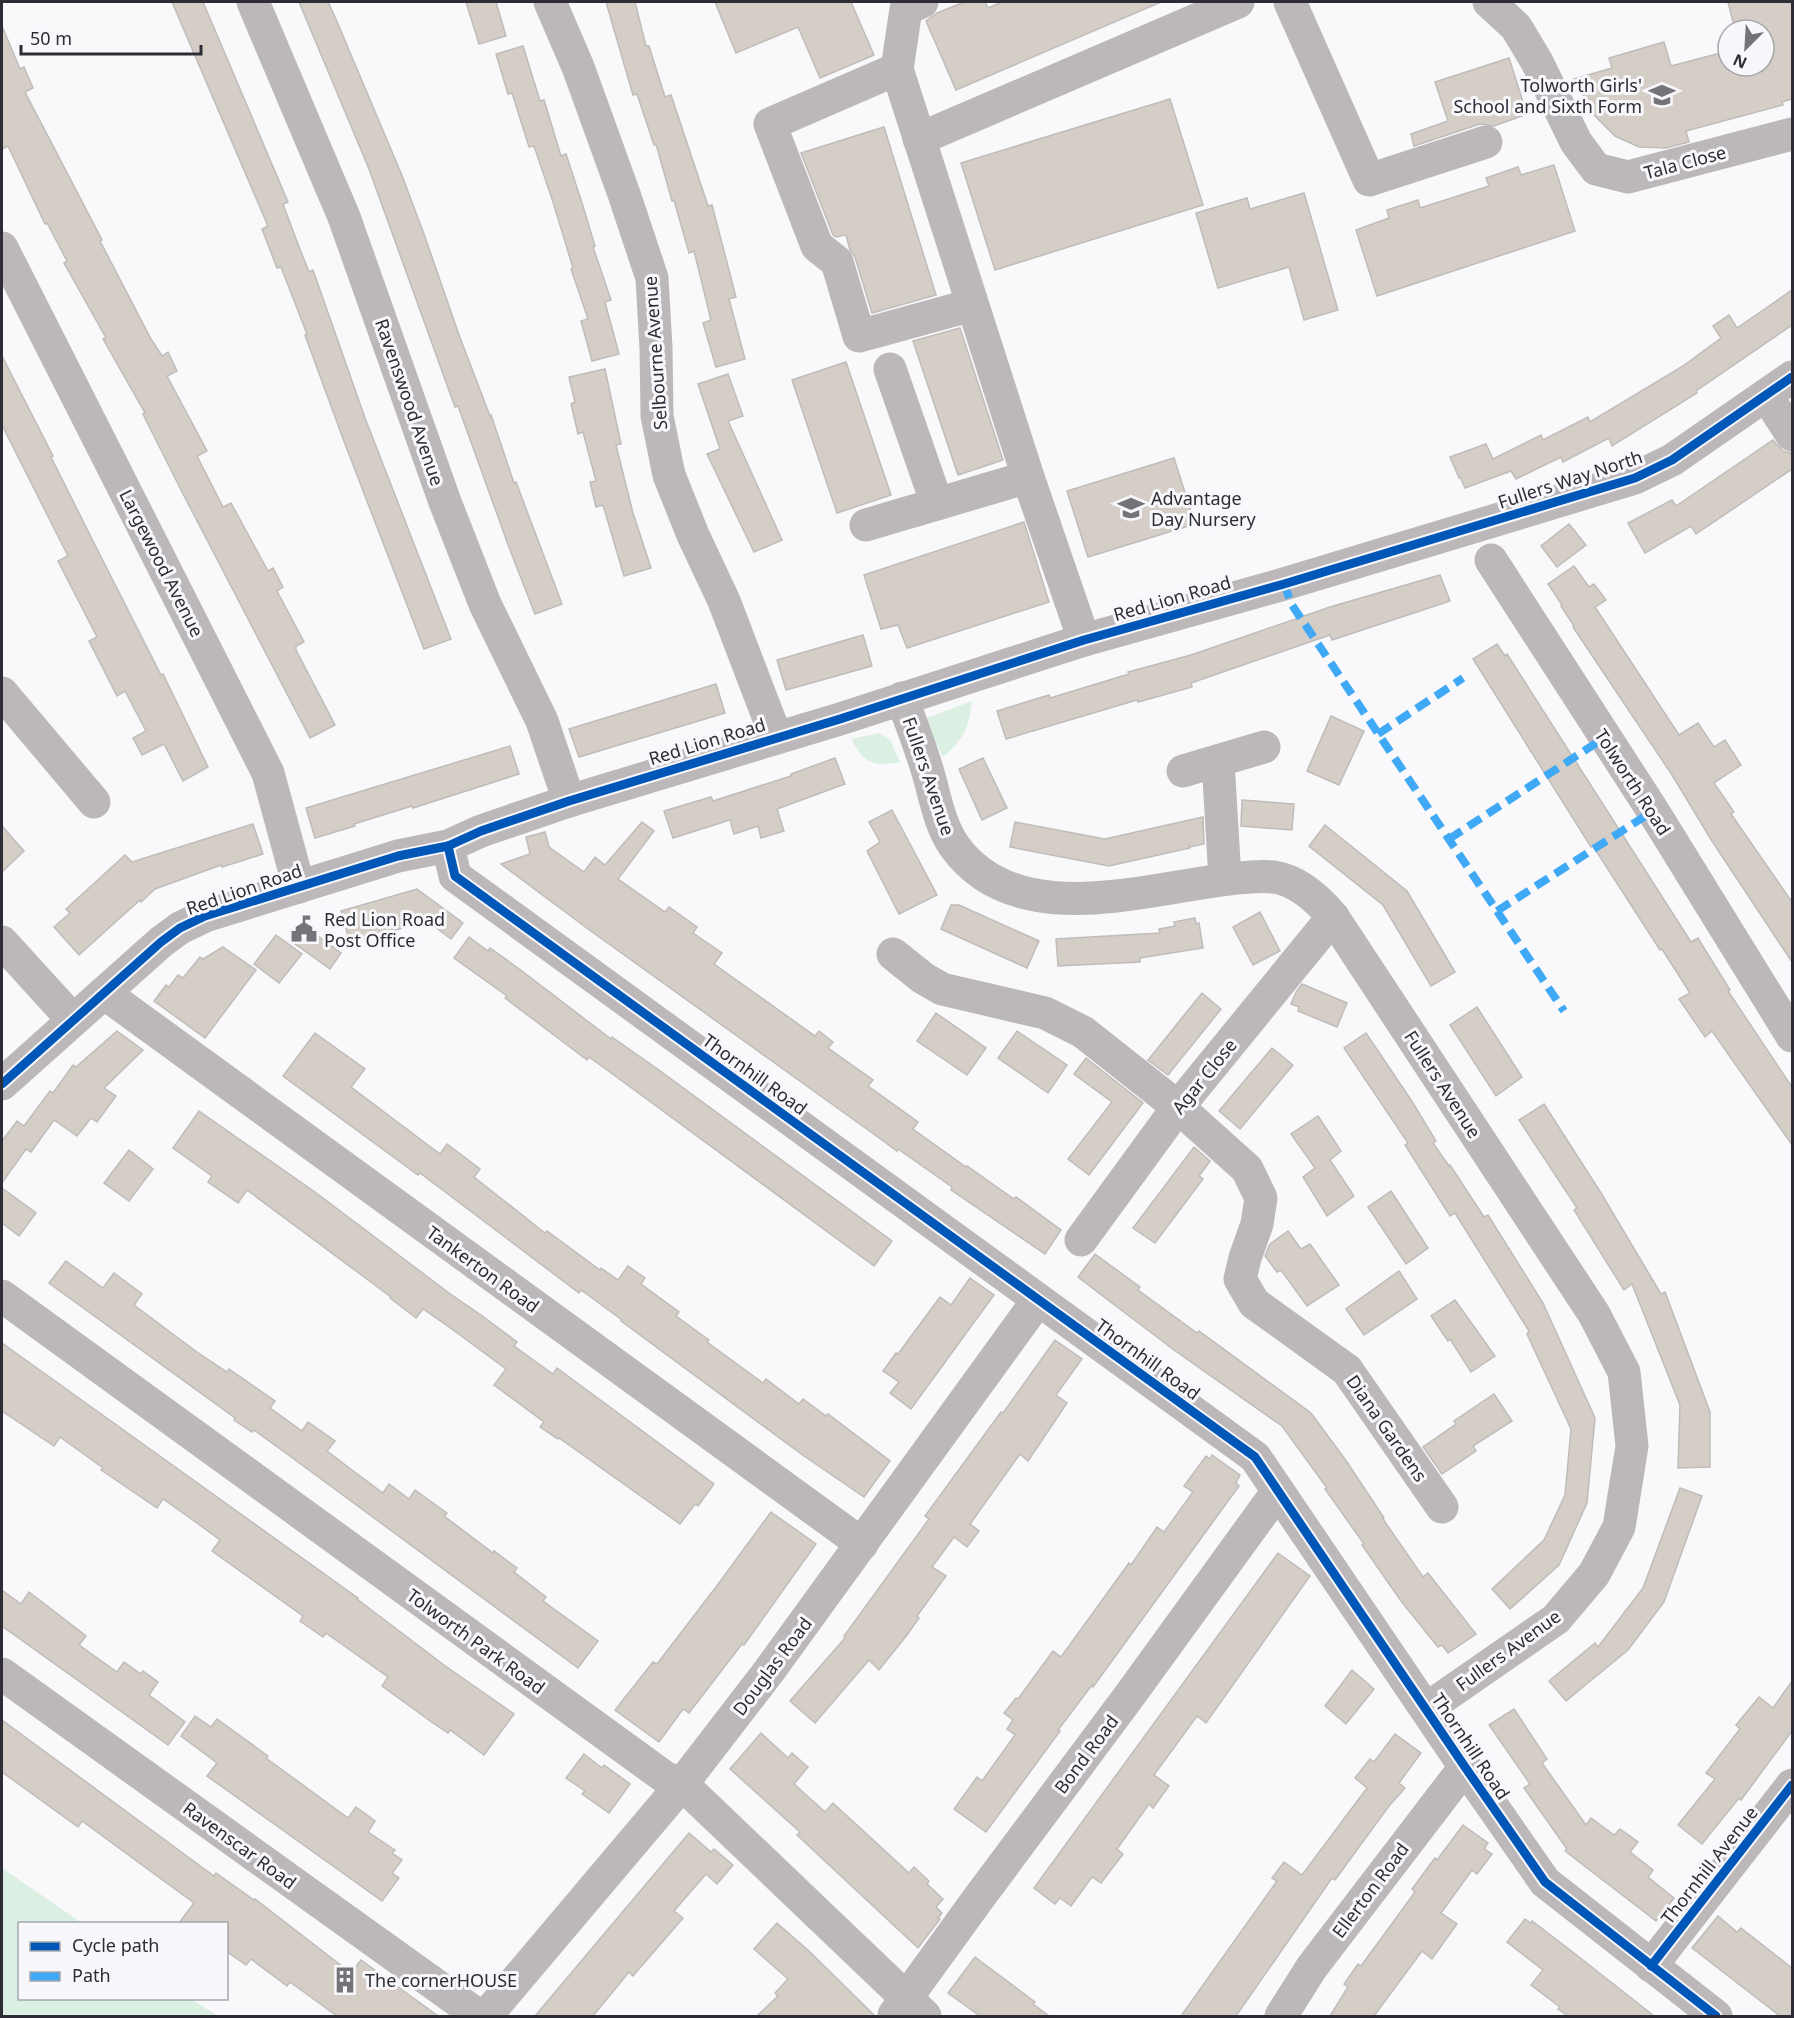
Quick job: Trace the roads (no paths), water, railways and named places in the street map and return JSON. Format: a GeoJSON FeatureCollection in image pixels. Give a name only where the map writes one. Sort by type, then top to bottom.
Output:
{"type":"FeatureCollection","features":[{"type":"Feature","properties":{"kind":"street","name":"Ravenswood Avenue"},"geometry":{"type":"LineString","coordinates":[[253,2],[345,217],[446,502],[485,604],[542,722],[569,801]]}},
{"type":"Feature","properties":{"kind":"street","name":"Selbourne Avenue"},"geometry":{"type":"LineString","coordinates":[[550,2],[586,88],[652,278],[657,416],[669,475],[723,601],[776,737]]}},
{"type":"Feature","properties":{"kind":"street"},"geometry":{"type":"LineString","coordinates":[[922,2],[906,9],[897,69],[1028,477],[1084,640]]}},
{"type":"Feature","properties":{"kind":"street"},"geometry":{"type":"LineString","coordinates":[[919,139],[1238,2]]}},
{"type":"Feature","properties":{"kind":"street"},"geometry":{"type":"LineString","coordinates":[[1290,2],[1369,180],[1486,142]]}},
{"type":"Feature","properties":{"kind":"street","name":"Tala Close"},"geometry":{"type":"LineString","coordinates":[[1489,2],[1516,27],[1537,62],[1576,142],[1596,169],[1629,177],[1792,134]]}},
{"type":"Feature","properties":{"kind":"street"},"geometry":{"type":"LineString","coordinates":[[897,69],[770,124],[817,246],[837,262],[859,336],[972,304]]}},
{"type":"Feature","properties":{"kind":"street","name":"Largewood Avenue"},"geometry":{"type":"LineString","coordinates":[[2,248],[268,773],[300,887]]}},
{"type":"Feature","properties":{"kind":"street"},"geometry":{"type":"LineString","coordinates":[[890,369],[937,504]]}},
{"type":"Feature","properties":{"kind":"street","name":"Fullers Way North"},"geometry":{"type":"LineString","coordinates":[[1474,527],[1635,478],[1651,471],[1672,460],[1792,377]]}},
{"type":"Feature","properties":{"kind":"street"},"geometry":{"type":"LineString","coordinates":[[1766,395],[1792,435]]}},
{"type":"Feature","properties":{"kind":"street"},"geometry":{"type":"LineString","coordinates":[[866,525],[1028,477]]}},
{"type":"Feature","properties":{"kind":"street","name":"Red Lion Road"},"geometry":{"type":"LineString","coordinates":[[2,1084],[161,942],[180,928],[205,916],[398,856],[448,846],[481,831],[569,801],[840,719],[1084,640],[1284,584],[1474,527]]}},
{"type":"Feature","properties":{"kind":"street","name":"Tolworth Road"},"geometry":{"type":"LineString","coordinates":[[1491,560],[1653,811],[1792,1036]]}},
{"type":"Feature","properties":{"kind":"street"},"geometry":{"type":"LineString","coordinates":[[2,693],[94,802]]}},
{"type":"Feature","properties":{"kind":"street","name":"Fullers Avenue"},"geometry":{"type":"LineString","coordinates":[[902,698],[926,766],[944,828],[972,866],[989,878],[1019,890],[1062,899],[1104,898],[1225,879],[1274,878],[1302,888],[1318,899],[1333,916],[1594,1314],[1624,1372],[1632,1446],[1619,1527],[1594,1575],[1556,1619],[1426,1708]]}},
{"type":"Feature","properties":{"kind":"street"},"geometry":{"type":"LineString","coordinates":[[1183,771],[1264,747]]}},
{"type":"Feature","properties":{"kind":"street"},"geometry":{"type":"LineString","coordinates":[[1218,761],[1225,879]]}},
{"type":"Feature","properties":{"kind":"street","name":"Thornhill Road"},"geometry":{"type":"LineString","coordinates":[[448,846],[455,876],[1255,1457],[1545,1882],[1716,2016]]}},
{"type":"Feature","properties":{"kind":"street","name":"Agar Close"},"geometry":{"type":"LineString","coordinates":[[1081,1240],[1178,1107],[1333,916]]}},
{"type":"Feature","properties":{"kind":"street"},"geometry":{"type":"LineString","coordinates":[[2,942],[73,1020]]}},
{"type":"Feature","properties":{"kind":"street","name":"Diana Gardens"},"geometry":{"type":"LineString","coordinates":[[893,954],[923,978],[942,989],[1045,1013],[1083,1032],[1178,1107],[1247,1170],[1261,1198],[1257,1224],[1240,1280],[1254,1303],[1347,1370],[1442,1507]]}},
{"type":"Feature","properties":{"kind":"street","name":"Tankerton Road"},"geometry":{"type":"LineString","coordinates":[[104,993],[862,1544]]}},
{"type":"Feature","properties":{"kind":"street","name":"Tolworth Park Road"},"geometry":{"type":"LineString","coordinates":[[2,1296],[666,1778],[682,1784],[908,2010]]}},
{"type":"Feature","properties":{"kind":"street","name":"Douglas Road"},"geometry":{"type":"LineString","coordinates":[[486,2016],[682,1784],[769,1671],[1038,1299]]}},
{"type":"Feature","properties":{"kind":"street","name":"Bond Road"},"geometry":{"type":"LineString","coordinates":[[908,2010],[1130,1695],[1278,1491]]}},
{"type":"Feature","properties":{"kind":"street","name":"Ravenscar Road"},"geometry":{"type":"LineString","coordinates":[[2,1674],[479,2016]]}},
{"type":"Feature","properties":{"kind":"street","name":"Ellerton Road"},"geometry":{"type":"LineString","coordinates":[[1281,2016],[1325,1949],[1465,1767]]}},
{"type":"Feature","properties":{"kind":"street","name":"Thornhill Avenue"},"geometry":{"type":"LineString","coordinates":[[1651,1966],[1792,1785]]}},
{"type":"Feature","properties":{"kind":"place","name":"Tolworth Girls' School and Sixth Form"},"geometry":{"type":"Point","coordinates":[1662,95]}},
{"type":"Feature","properties":{"kind":"place","name":"Advantage Day Nursery"},"geometry":{"type":"Point","coordinates":[1131,508]}},
{"type":"Feature","properties":{"kind":"place","name":"Red Lion Road Post Office"},"geometry":{"type":"Point","coordinates":[304,929]}},
{"type":"Feature","properties":{"kind":"place","name":"The cornerHOUSE"},"geometry":{"type":"Point","coordinates":[345,1980]}}]}
